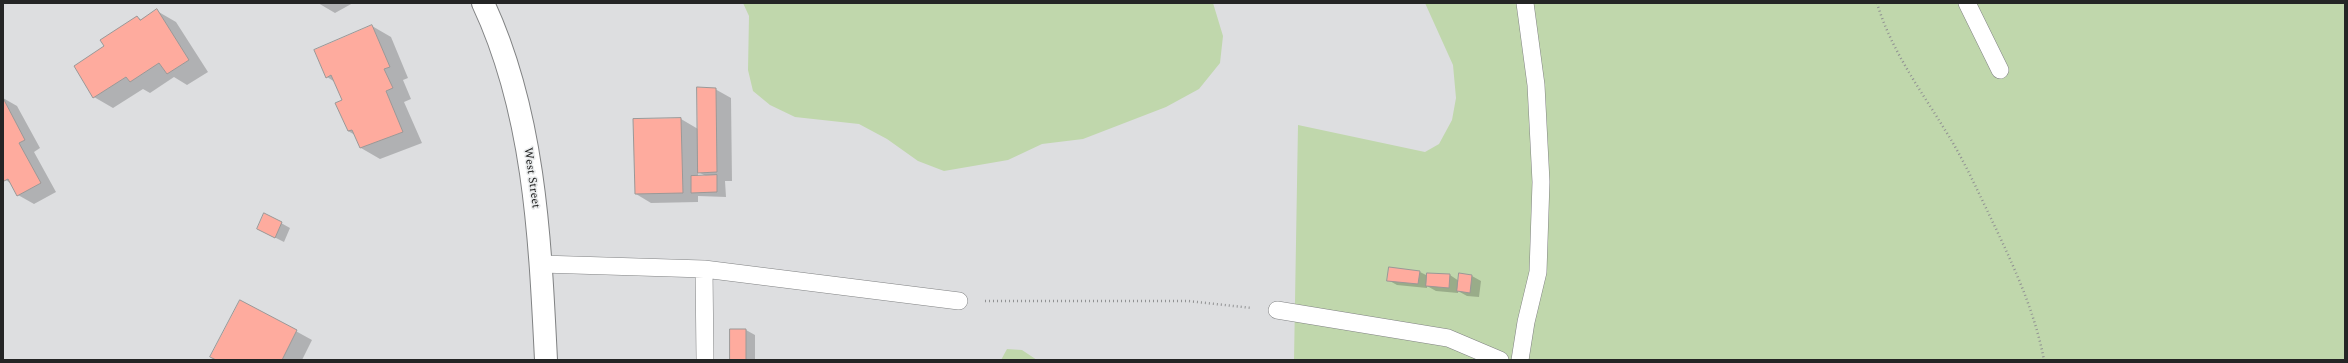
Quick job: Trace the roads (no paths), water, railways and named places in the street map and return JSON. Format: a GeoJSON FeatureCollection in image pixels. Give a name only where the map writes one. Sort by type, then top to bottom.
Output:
{"type":"FeatureCollection","features":[{"type":"Feature","properties":{"kind":"street","name":"West Street"},"geometry":{"type":"LineString","coordinates":[[483,3],[498,36],[525,138],[541,264],[546,360]]}},
{"type":"Feature","properties":{"kind":"lane"},"geometry":{"type":"LineString","coordinates":[[1520,360],[1526,322],[1538,272],[1541,182],[1536,85],[1525,3]]}},
{"type":"Feature","properties":{"kind":"lane"},"geometry":{"type":"LineString","coordinates":[[1967,3],[2000,70]]}},
{"type":"Feature","properties":{"kind":"lane"},"geometry":{"type":"LineString","coordinates":[[541,264],[704,269],[959,301]]}},
{"type":"Feature","properties":{"kind":"lane"},"geometry":{"type":"LineString","coordinates":[[704,269],[705,360]]}},
{"type":"Feature","properties":{"kind":"lane"},"geometry":{"type":"LineString","coordinates":[[1277,310],[1448,338],[1500,360]]}}]}
